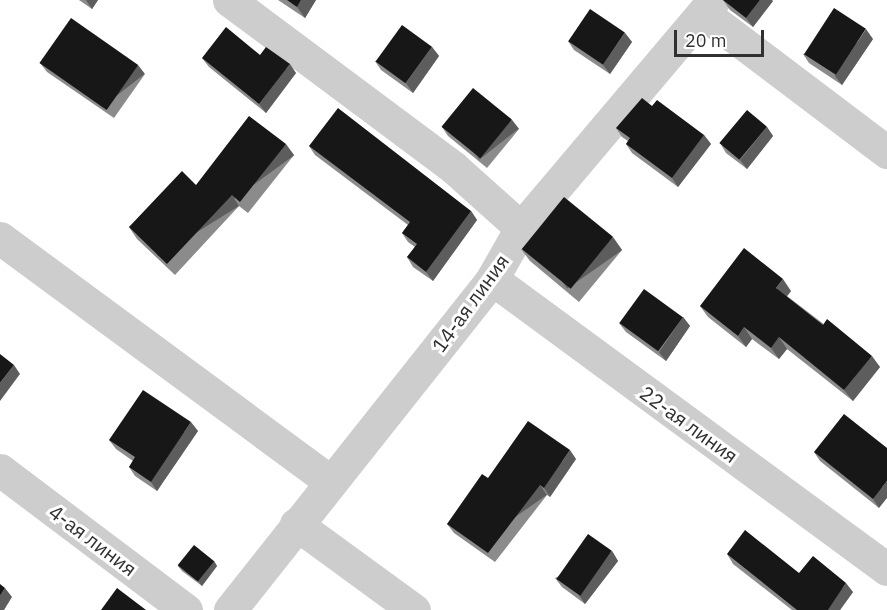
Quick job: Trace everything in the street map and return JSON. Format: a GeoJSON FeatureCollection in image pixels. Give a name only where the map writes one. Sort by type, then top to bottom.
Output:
{"type":"FeatureCollection","features":[{"type":"Feature","properties":{"kind":"street"},"geometry":{"type":"LineString","coordinates":[[229,0],[454,168],[521,228]]}},
{"type":"Feature","properties":{"kind":"street"},"geometry":{"type":"LineString","coordinates":[[709,7],[887,152]]}},
{"type":"Feature","properties":{"kind":"street","name":"14-ая линия"},"geometry":{"type":"LineString","coordinates":[[230,610],[492,279],[521,228],[709,7]]}},
{"type":"Feature","properties":{"kind":"street"},"geometry":{"type":"LineString","coordinates":[[0,238],[330,481]]}},
{"type":"Feature","properties":{"kind":"street","name":"22-ая линия"},"geometry":{"type":"LineString","coordinates":[[492,279],[887,569]]}},
{"type":"Feature","properties":{"kind":"street","name":"4-ая линия"},"geometry":{"type":"LineString","coordinates":[[0,470],[186,610]]}},
{"type":"Feature","properties":{"kind":"street"},"geometry":{"type":"LineString","coordinates":[[296,524],[414,610]]}},
{"type":"Feature","properties":{"kind":"building"},"geometry":{"type":"Polygon","coordinates":[[[287,0],[301,0],[297,7],[287,0]]]}},
{"type":"Feature","properties":{"kind":"building"},"geometry":{"type":"Polygon","coordinates":[[[723,0],[760,0],[746,18],[723,0]]]}},
{"type":"Feature","properties":{"kind":"building"},"geometry":{"type":"Polygon","coordinates":[[[834,8],[866,29],[836,75],[804,54],[834,8]]]}},
{"type":"Feature","properties":{"kind":"building"},"geometry":{"type":"Polygon","coordinates":[[[590,9],[625,32],[603,65],[568,41],[590,9]]]}},
{"type":"Feature","properties":{"kind":"building"},"geometry":{"type":"Polygon","coordinates":[[[71,18],[138,65],[107,110],[39,63],[71,18]]]}},
{"type":"Feature","properties":{"kind":"building"},"geometry":{"type":"Polygon","coordinates":[[[402,25],[432,47],[405,83],[376,61],[402,25]]]}},
{"type":"Feature","properties":{"kind":"building"},"geometry":{"type":"Polygon","coordinates":[[[226,27],[260,55],[266,47],[290,64],[259,104],[202,58],[226,27]]]}},
{"type":"Feature","properties":{"kind":"building"},"geometry":{"type":"Polygon","coordinates":[[[473,88],[512,119],[480,158],[442,127],[473,88]]]}},
{"type":"Feature","properties":{"kind":"building"},"geometry":{"type":"Polygon","coordinates":[[[642,98],[652,106],[657,100],[704,135],[672,178],[626,144],[630,138],[616,128],[642,98]]]}},
{"type":"Feature","properties":{"kind":"building"},"geometry":{"type":"Polygon","coordinates":[[[338,108],[471,211],[426,272],[407,257],[417,244],[402,233],[410,222],[309,146],[338,108]]]}},
{"type":"Feature","properties":{"kind":"building"},"geometry":{"type":"Polygon","coordinates":[[[747,110],[767,127],[739,160],[719,143],[747,110]]]}},
{"type":"Feature","properties":{"kind":"building"},"geometry":{"type":"Polygon","coordinates":[[[249,116],[286,144],[240,202],[232,195],[167,264],[129,227],[182,171],[196,185],[249,116]]]}},
{"type":"Feature","properties":{"kind":"building"},"geometry":{"type":"Polygon","coordinates":[[[564,197],[613,237],[571,289],[522,249],[564,197]]]}},
{"type":"Feature","properties":{"kind":"building"},"geometry":{"type":"Polygon","coordinates":[[[744,248],[783,279],[776,288],[823,325],[827,319],[872,356],[844,390],[779,337],[771,348],[744,327],[738,336],[700,306],[744,248]]]}},
{"type":"Feature","properties":{"kind":"building"},"geometry":{"type":"Polygon","coordinates":[[[644,289],[683,317],[658,351],[619,323],[644,289]]]}},
{"type":"Feature","properties":{"kind":"building"},"geometry":{"type":"Polygon","coordinates":[[[0,354],[14,365],[0,383],[0,354]]]}},
{"type":"Feature","properties":{"kind":"building"},"geometry":{"type":"Polygon","coordinates":[[[143,390],[191,422],[151,482],[129,467],[135,457],[109,440],[143,390]]]}},
{"type":"Feature","properties":{"kind":"building"},"geometry":{"type":"Polygon","coordinates":[[[844,414],[887,448],[887,481],[873,499],[814,452],[844,414]]]}},
{"type":"Feature","properties":{"kind":"building"},"geometry":{"type":"Polygon","coordinates":[[[528,421],[570,450],[544,488],[540,485],[488,553],[447,524],[482,474],[488,478],[528,421]]]}},
{"type":"Feature","properties":{"kind":"building"},"geometry":{"type":"Polygon","coordinates":[[[745,530],[799,573],[813,556],[846,583],[828,610],[797,610],[727,554],[745,530]]]}},
{"type":"Feature","properties":{"kind":"building"},"geometry":{"type":"Polygon","coordinates":[[[588,534],[612,551],[580,596],[556,579],[588,534]]]}},
{"type":"Feature","properties":{"kind":"building"},"geometry":{"type":"Polygon","coordinates":[[[194,545],[214,561],[198,582],[178,565],[194,545]]]}},
{"type":"Feature","properties":{"kind":"building"},"geometry":{"type":"Polygon","coordinates":[[[0,584],[5,588],[0,596],[0,584]]]}},
{"type":"Feature","properties":{"kind":"building"},"geometry":{"type":"Polygon","coordinates":[[[117,588],[146,610],[101,610],[117,588]]]}}]}
